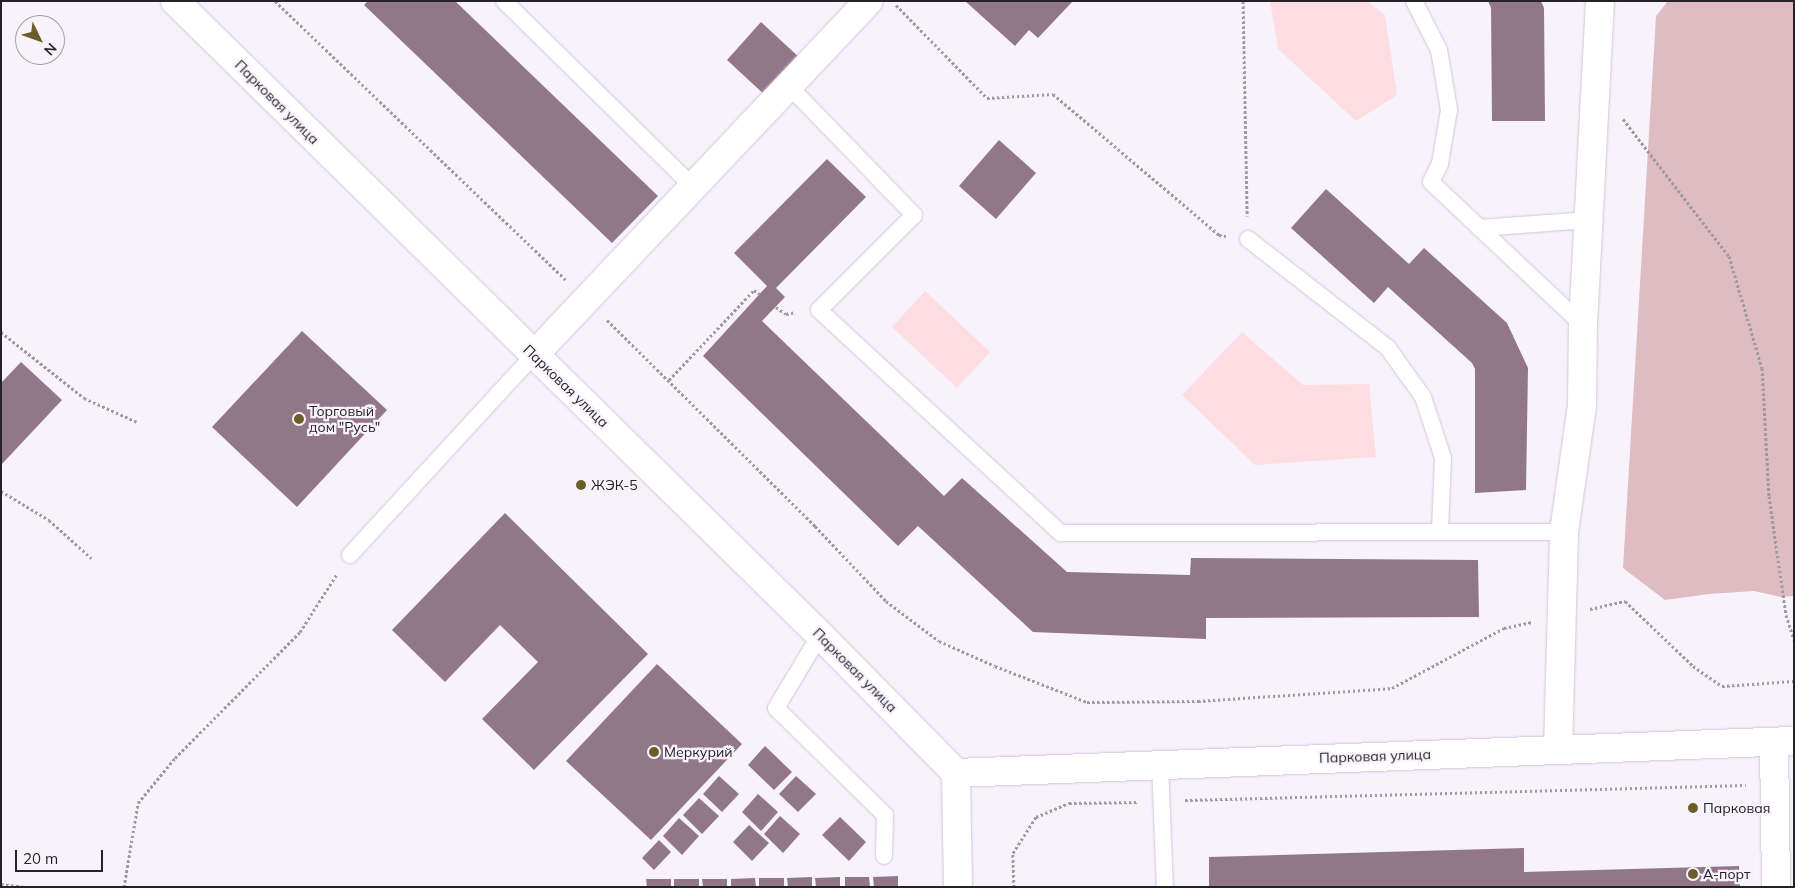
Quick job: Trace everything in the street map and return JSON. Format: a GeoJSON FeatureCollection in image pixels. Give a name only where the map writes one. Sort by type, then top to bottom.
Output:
{"type":"FeatureCollection","features":[{"type":"Feature","properties":{"kind":"street","name":"Парковая улица"},"geometry":{"type":"LineString","coordinates":[[175,1],[820,635],[956,773],[1784,741]]}},
{"type":"Feature","properties":{"kind":"street"},"geometry":{"type":"LineString","coordinates":[[534,355],[869,1]]}},
{"type":"Feature","properties":{"kind":"street"},"geometry":{"type":"LineString","coordinates":[[1558,750],[1564,532],[1582,405],[1583,325],[1600,1]]}},
{"type":"Feature","properties":{"kind":"street"},"geometry":{"type":"LineString","coordinates":[[1776,887],[1774,785],[1784,741]]}},
{"type":"Feature","properties":{"kind":"street"},"geometry":{"type":"LineString","coordinates":[[956,773],[958,887]]}},
{"type":"Feature","properties":{"kind":"lane"},"geometry":{"type":"LineString","coordinates":[[504,1],[693,187]]}},
{"type":"Feature","properties":{"kind":"lane"},"geometry":{"type":"LineString","coordinates":[[1414,1],[1439,50],[1449,110],[1440,164],[1431,182],[1583,325]]}},
{"type":"Feature","properties":{"kind":"lane"},"geometry":{"type":"LineString","coordinates":[[788,86],[914,215],[819,310],[1061,534],[1564,532]]}},
{"type":"Feature","properties":{"kind":"lane"},"geometry":{"type":"LineString","coordinates":[[1479,228],[1588,220]]}},
{"type":"Feature","properties":{"kind":"lane"},"geometry":{"type":"LineString","coordinates":[[1248,239],[1388,348],[1423,397],[1443,458],[1440,531]]}},
{"type":"Feature","properties":{"kind":"lane"},"geometry":{"type":"LineString","coordinates":[[350,555],[534,355]]}},
{"type":"Feature","properties":{"kind":"lane"},"geometry":{"type":"LineString","coordinates":[[820,635],[776,708],[885,815],[884,856]]}},
{"type":"Feature","properties":{"kind":"lane"},"geometry":{"type":"LineString","coordinates":[[1160,765],[1165,887]]}},
{"type":"Feature","properties":{"kind":"path"},"geometry":{"type":"LineString","coordinates":[[892,1],[987,98],[1053,94],[1219,235],[1248,239],[1243,1]]}},
{"type":"Feature","properties":{"kind":"path"},"geometry":{"type":"LineString","coordinates":[[1622,118],[1729,256],[1762,368],[1769,496],[1786,615],[1794,640]]}},
{"type":"Feature","properties":{"kind":"path"},"geometry":{"type":"LineString","coordinates":[[669,380],[754,290],[760,294]]}},
{"type":"Feature","properties":{"kind":"path"},"geometry":{"type":"LineString","coordinates":[[1,332],[84,398],[137,422]]}},
{"type":"Feature","properties":{"kind":"path"},"geometry":{"type":"LineString","coordinates":[[1,491],[49,520],[91,558]]}},
{"type":"Feature","properties":{"kind":"path"},"geometry":{"type":"LineString","coordinates":[[124,887],[138,803],[175,758],[300,632],[321,596],[350,555]]}},
{"type":"Feature","properties":{"kind":"path"},"geometry":{"type":"LineString","coordinates":[[1014,887],[1013,853],[1036,817],[1069,803],[1774,785]]}},
{"type":"Feature","properties":{"kind":"path"},"geometry":{"type":"LineString","coordinates":[[1,884],[28,887]]}},
{"type":"Feature","properties":{"kind":"shaded area"},"geometry":{"type":"Polygon","coordinates":[[[1270,1],[1367,1],[1385,15],[1397,95],[1356,121],[1278,49],[1270,1]]]}},
{"type":"Feature","properties":{"kind":"shaded area"},"geometry":{"type":"Polygon","coordinates":[[[1668,1],[1794,1],[1794,596],[1781,597],[1754,591],[1709,594],[1665,600],[1623,568],[1656,16],[1668,1]]]}},
{"type":"Feature","properties":{"kind":"shaded area"},"geometry":{"type":"Polygon","coordinates":[[[925,291],[990,352],[957,388],[892,327],[925,291]]]}},
{"type":"Feature","properties":{"kind":"shaded area"},"geometry":{"type":"Polygon","coordinates":[[[1242,332],[1303,385],[1369,384],[1376,457],[1255,465],[1182,395],[1242,332]]]}},
{"type":"Feature","properties":{"kind":"building"},"geometry":{"type":"Polygon","coordinates":[[[368,1],[455,1],[658,196],[612,243],[364,5],[368,1]]]}},
{"type":"Feature","properties":{"kind":"building"},"geometry":{"type":"Polygon","coordinates":[[[965,1],[1073,1],[1038,38],[1029,30],[1015,46],[965,1]]]}},
{"type":"Feature","properties":{"kind":"building"},"geometry":{"type":"Polygon","coordinates":[[[1488,1],[1541,1],[1544,8],[1545,121],[1492,121],[1491,8],[1488,1]]]}},
{"type":"Feature","properties":{"kind":"building"},"geometry":{"type":"Polygon","coordinates":[[[761,22],[801,59],[767,97],[727,60],[761,22]]]}},
{"type":"Feature","properties":{"kind":"building"},"geometry":{"type":"Polygon","coordinates":[[[999,140],[1036,173],[996,219],[959,186],[999,140]]]}},
{"type":"Feature","properties":{"kind":"building"},"geometry":{"type":"Polygon","coordinates":[[[827,159],[866,197],[776,288],[785,297],[762,321],[944,496],[962,478],[1067,572],[1190,575],[1191,558],[1478,560],[1479,617],[1206,618],[1206,639],[1033,632],[918,526],[898,546],[703,356],[767,286],[734,253],[827,159]]]}},
{"type":"Feature","properties":{"kind":"building"},"geometry":{"type":"Polygon","coordinates":[[[1326,189],[1409,264],[1424,248],[1507,323],[1528,368],[1526,490],[1475,493],[1475,369],[1472,363],[1388,287],[1374,303],[1291,228],[1326,189]]]}},
{"type":"Feature","properties":{"kind":"building","name":"Торговый дом \"Русь\""},"geometry":{"type":"Polygon","coordinates":[[[302,331],[387,410],[297,507],[212,427],[302,331]]]}},
{"type":"Feature","properties":{"kind":"building"},"geometry":{"type":"Polygon","coordinates":[[[21,362],[62,400],[1,465],[1,383],[21,362]]]}},
{"type":"Feature","properties":{"kind":"building"},"geometry":{"type":"Polygon","coordinates":[[[505,513],[648,654],[534,770],[482,719],[538,662],[500,625],[445,682],[392,630],[505,513]]]}},
{"type":"Feature","properties":{"kind":"building","name":"Меркурий"},"geometry":{"type":"Polygon","coordinates":[[[657,664],[742,744],[651,840],[566,761],[657,664]]]}},
{"type":"Feature","properties":{"kind":"building"},"geometry":{"type":"Polygon","coordinates":[[[765,746],[792,772],[774,790],[748,765],[765,746]]]}},
{"type":"Feature","properties":{"kind":"building"},"geometry":{"type":"Polygon","coordinates":[[[719,776],[739,794],[722,812],[703,794],[719,776]]]}},
{"type":"Feature","properties":{"kind":"building"},"geometry":{"type":"Polygon","coordinates":[[[796,776],[816,794],[798,812],[779,794],[796,776]]]}},
{"type":"Feature","properties":{"kind":"building"},"geometry":{"type":"Polygon","coordinates":[[[758,794],[778,812],[761,831],[742,812],[758,794]]]}},
{"type":"Feature","properties":{"kind":"building"},"geometry":{"type":"Polygon","coordinates":[[[699,798],[719,816],[702,834],[683,815],[699,798]]]}},
{"type":"Feature","properties":{"kind":"building"},"geometry":{"type":"Polygon","coordinates":[[[780,816],[800,834],[783,853],[764,834],[780,816]]]}},
{"type":"Feature","properties":{"kind":"building"},"geometry":{"type":"Polygon","coordinates":[[[840,817],[866,842],[849,861],[822,835],[840,817]]]}},
{"type":"Feature","properties":{"kind":"building"},"geometry":{"type":"Polygon","coordinates":[[[679,818],[699,836],[682,855],[663,836],[679,818]]]}},
{"type":"Feature","properties":{"kind":"building"},"geometry":{"type":"Polygon","coordinates":[[[749,825],[769,843],[752,861],[733,842],[749,825]]]}},
{"type":"Feature","properties":{"kind":"building"},"geometry":{"type":"Polygon","coordinates":[[[659,840],[671,852],[654,870],[642,858],[659,840]]]}},
{"type":"Feature","properties":{"kind":"building"},"geometry":{"type":"Polygon","coordinates":[[[1524,848],[1524,872],[1739,866],[1740,887],[1209,887],[1209,857],[1524,848]]]}},
{"type":"Feature","properties":{"kind":"building"},"geometry":{"type":"Polygon","coordinates":[[[898,876],[898,887],[874,887],[873,877],[898,876]]]}},
{"type":"Feature","properties":{"kind":"building"},"geometry":{"type":"Polygon","coordinates":[[[812,877],[812,887],[788,887],[787,878],[812,877]]]}},
{"type":"Feature","properties":{"kind":"building"},"geometry":{"type":"Polygon","coordinates":[[[840,877],[840,887],[816,887],[815,878],[840,877]]]}},
{"type":"Feature","properties":{"kind":"building"},"geometry":{"type":"Polygon","coordinates":[[[845,877],[869,877],[870,887],[845,887],[845,877]]]}},
{"type":"Feature","properties":{"kind":"building"},"geometry":{"type":"Polygon","coordinates":[[[755,878],[756,887],[731,887],[731,879],[755,878]]]}},
{"type":"Feature","properties":{"kind":"building"},"geometry":{"type":"Polygon","coordinates":[[[759,878],[784,878],[784,887],[759,887],[759,878]]]}},
{"type":"Feature","properties":{"kind":"building"},"geometry":{"type":"Polygon","coordinates":[[[646,879],[671,879],[671,887],[647,887],[646,879]]]}},
{"type":"Feature","properties":{"kind":"building"},"geometry":{"type":"Polygon","coordinates":[[[674,879],[699,879],[699,887],[674,887],[674,879]]]}},
{"type":"Feature","properties":{"kind":"building"},"geometry":{"type":"Polygon","coordinates":[[[702,879],[727,879],[727,887],[703,887],[702,879]]]}},
{"type":"Feature","properties":{"kind":"place","name":"Торговый дом \"Русь\""},"geometry":{"type":"Point","coordinates":[299,419]}},
{"type":"Feature","properties":{"kind":"place","name":"ЖЭК-5"},"geometry":{"type":"Point","coordinates":[581,485]}},
{"type":"Feature","properties":{"kind":"place","name":"Меркурий"},"geometry":{"type":"Point","coordinates":[654,752]}},
{"type":"Feature","properties":{"kind":"place","name":"Парковая"},"geometry":{"type":"Point","coordinates":[1693,808]}},
{"type":"Feature","properties":{"kind":"place","name":"А-порт"},"geometry":{"type":"Point","coordinates":[1693,874]}}]}
